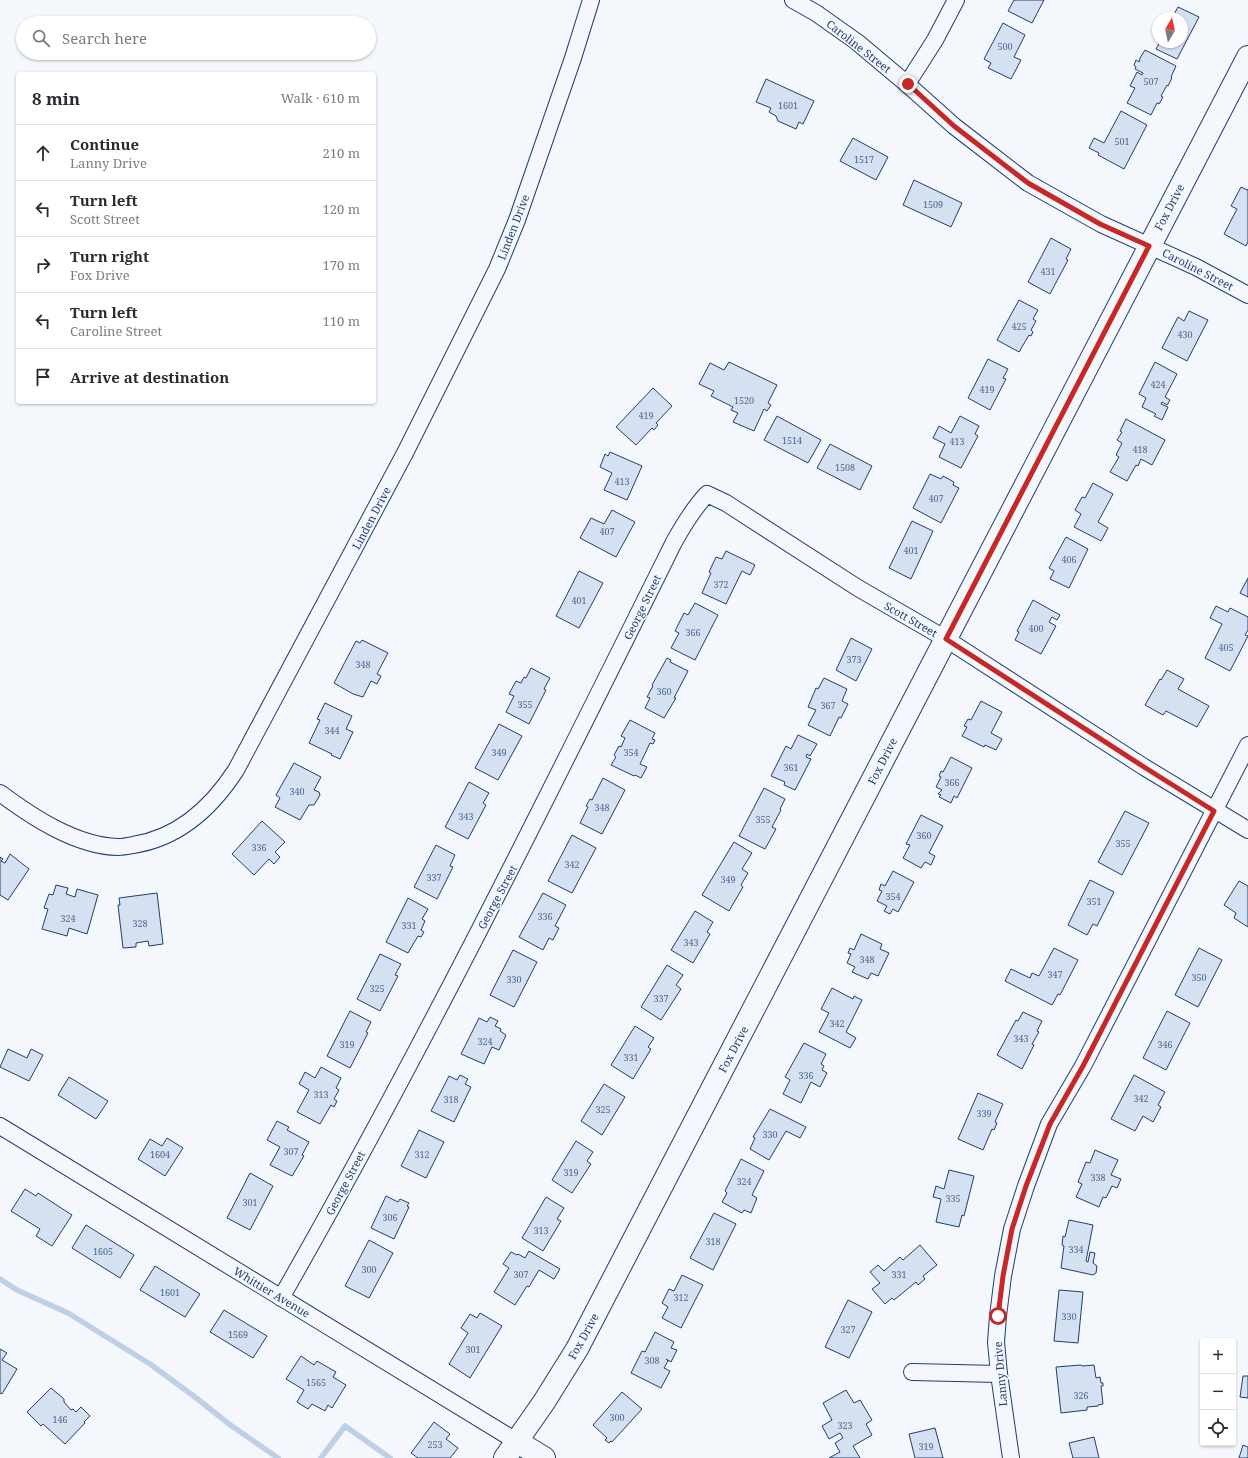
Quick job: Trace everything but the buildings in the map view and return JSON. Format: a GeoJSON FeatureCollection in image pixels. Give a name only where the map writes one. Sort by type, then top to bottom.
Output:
{"type":"FeatureCollection","features":[{"type":"Feature","properties":{"kind":"main road","name":"Fox Drive"},"geometry":{"type":"LineString","coordinates":[[510,1449],[544,1402],[577,1349],[1248,58]]}},
{"type":"Feature","properties":{"kind":"main road","name":"Whittier Avenue"},"geometry":{"type":"LineString","coordinates":[[510,1449],[544,1458]]}},
{"type":"Feature","properties":{"kind":"street","name":"Linden Drive"},"geometry":{"type":"LineString","coordinates":[[0,793],[43,823],[69,835],[96,844],[118,847],[143,844],[166,836],[184,826],[209,805],[227,784],[247,750],[401,460],[497,268],[525,199],[591,0]]}},
{"type":"Feature","properties":{"kind":"street","name":"Caroline Street"},"geometry":{"type":"LineString","coordinates":[[793,0],[816,13],[857,42],[908,84],[954,126],[1028,183],[1100,224],[1196,267],[1248,295]]}},
{"type":"Feature","properties":{"kind":"street"},"geometry":{"type":"LineString","coordinates":[[908,84],[935,40],[956,0]]}},
{"type":"Feature","properties":{"kind":"street","name":"Scott Street"},"geometry":{"type":"LineString","coordinates":[[707,494],[726,503],[858,588],[946,639],[1144,767],[1214,811],[1248,830]]}},
{"type":"Feature","properties":{"kind":"street","name":"George Street"},"geometry":{"type":"LineString","coordinates":[[281,1298],[340,1194],[500,893],[674,542],[695,507],[707,494]]}},
{"type":"Feature","properties":{"kind":"street","name":"Lanny Drive"},"geometry":{"type":"LineString","coordinates":[[1011,1458],[996,1342],[1003,1276],[1012,1229],[1028,1179],[1050,1124],[1083,1066],[1248,745]]}},
{"type":"Feature","properties":{"kind":"street","name":"Whittier Avenue"},"geometry":{"type":"LineString","coordinates":[[0,1126],[281,1298],[510,1449]]}},
{"type":"Feature","properties":{"kind":"street"},"geometry":{"type":"LineString","coordinates":[[912,1372],[999,1374]]}},
{"type":"Feature","properties":{"kind":"waterway"},"geometry":{"type":"LineString","coordinates":[[0,1279],[17,1290],[68,1313],[150,1364],[229,1424],[278,1458]]}},
{"type":"Feature","properties":{"kind":"waterway"},"geometry":{"type":"LineString","coordinates":[[321,1458],[345,1426],[390,1458]]}},
{"type":"Feature","properties":{"kind":"route"},"geometry":{"type":"LineString","coordinates":[[908,84],[954,126],[1028,183],[1100,224],[1149,246],[946,639],[1214,811],[1083,1066],[1050,1124],[1026,1186],[1012,1229],[1003,1276],[998,1316]]}}]}
